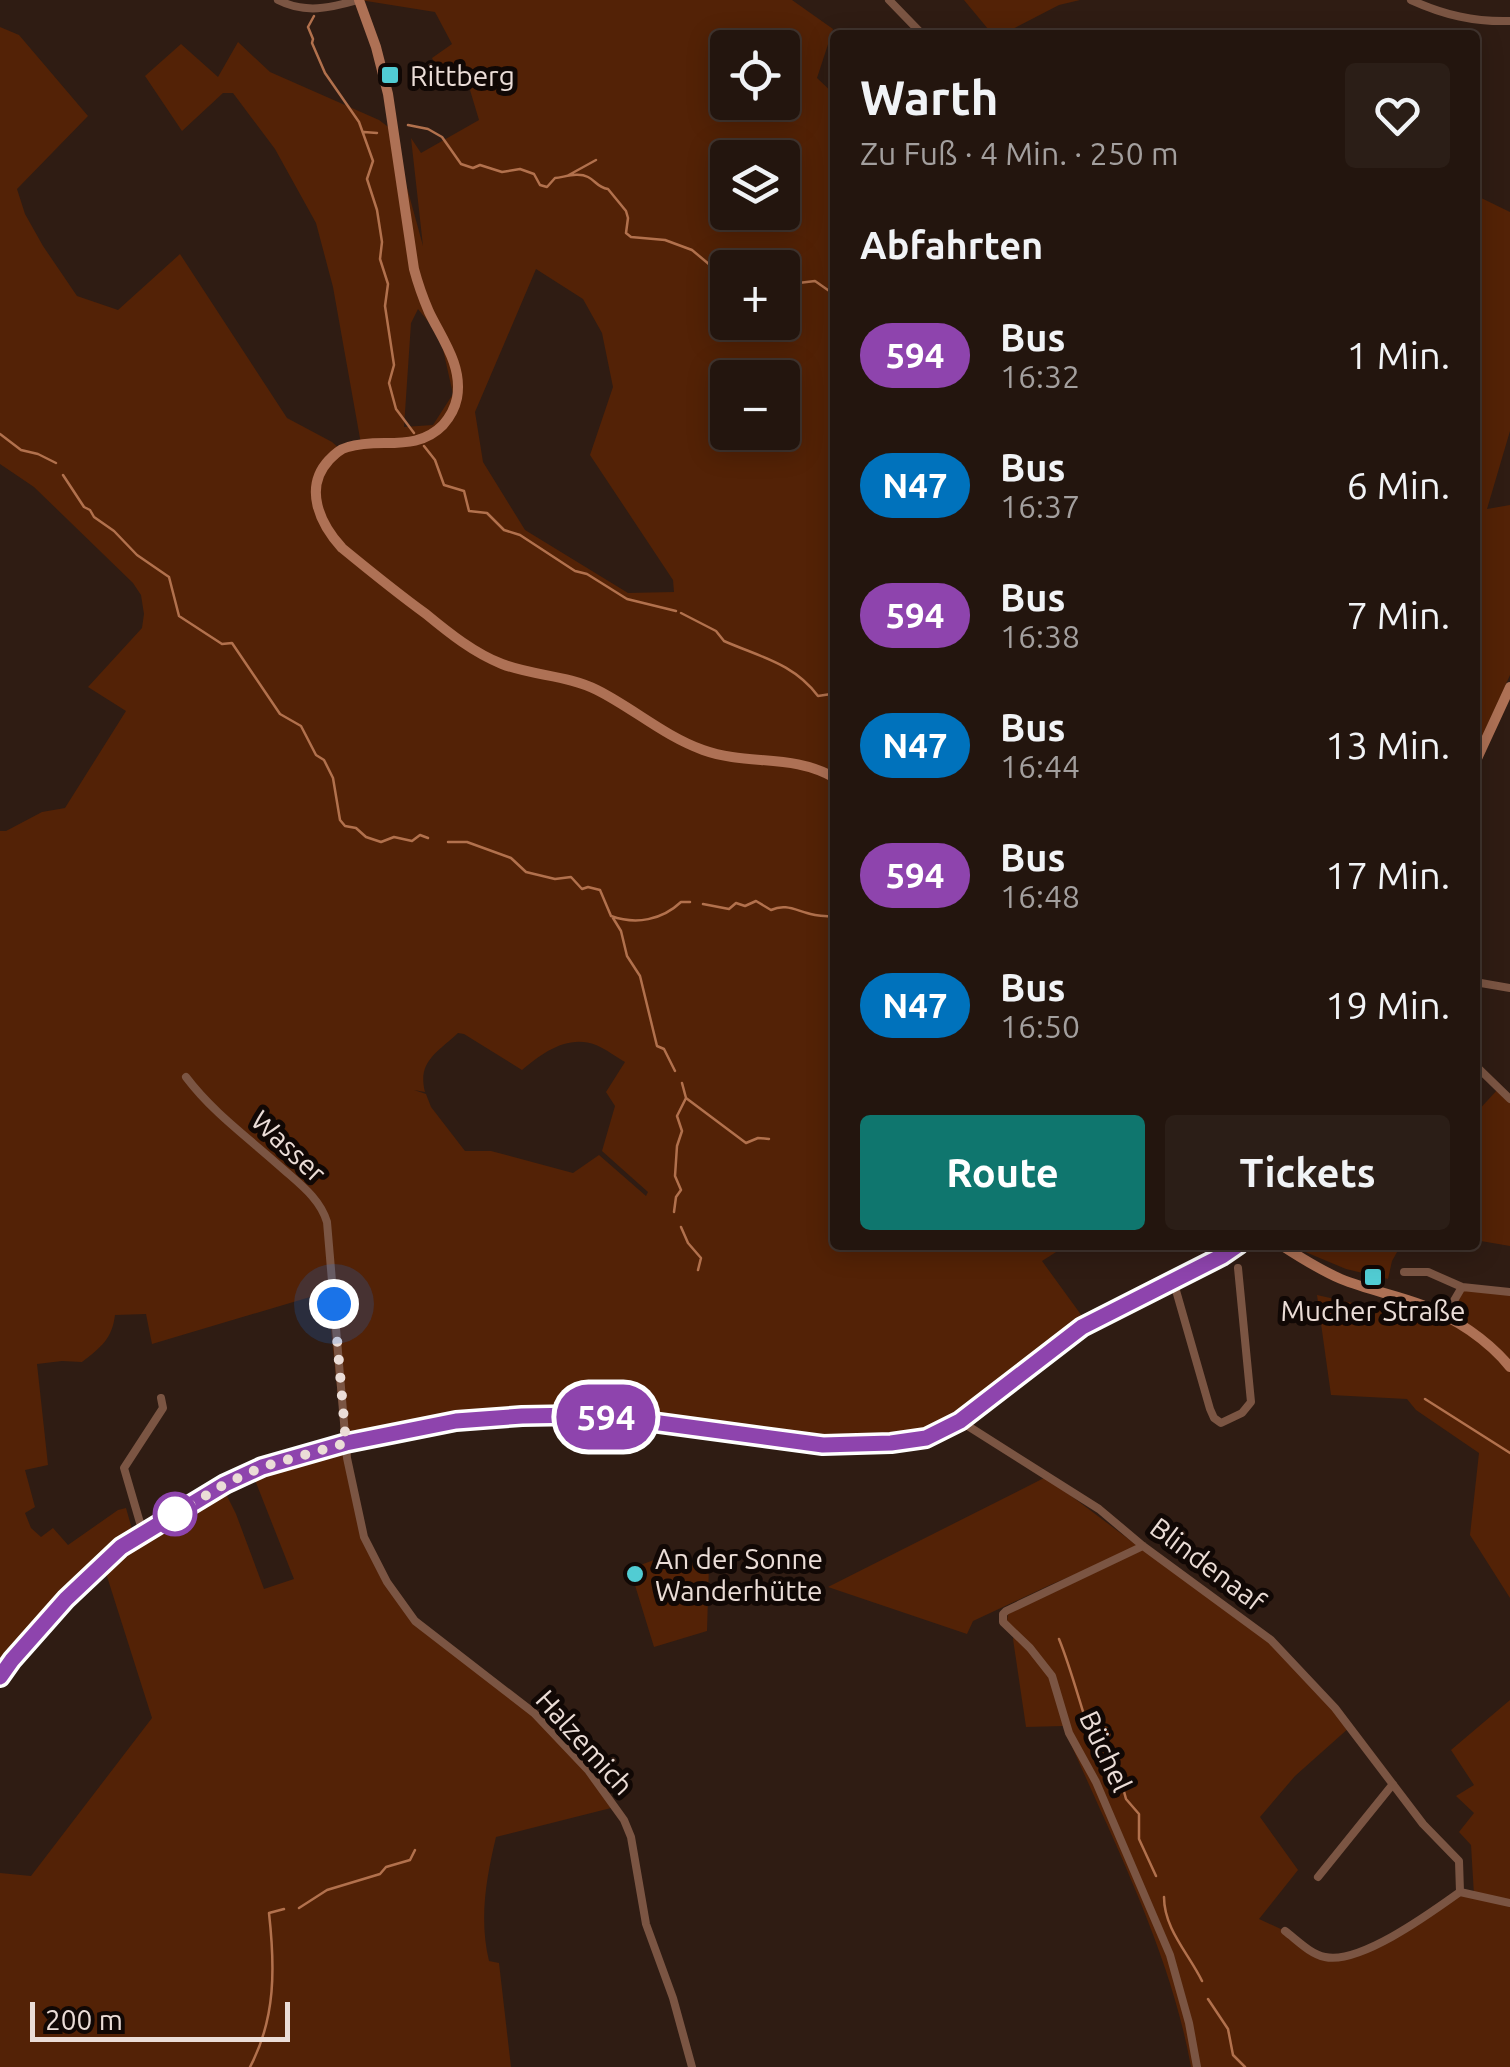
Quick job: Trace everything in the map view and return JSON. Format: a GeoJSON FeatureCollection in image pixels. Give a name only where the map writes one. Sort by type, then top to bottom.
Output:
{"type":"FeatureCollection","features":[{"type":"Feature","properties":{"kind":"main road"},"geometry":{"type":"LineString","coordinates":[[359,0],[388,94],[414,269],[422,296],[455,366],[457,396],[450,416],[422,439],[352,446],[334,455],[320,472],[316,488],[316,503],[329,533],[394,590],[470,646],[500,663],[583,684],[668,734],[708,751],[744,760],[787,760],[830,776]]}},
{"type":"Feature","properties":{"kind":"main road"},"geometry":{"type":"LineString","coordinates":[[1480,753],[1510,687]]}},
{"type":"Feature","properties":{"kind":"main road"},"geometry":{"type":"LineString","coordinates":[[0,1678],[6,1658],[121,1547],[225,1484],[262,1467],[346,1443],[456,1421],[522,1416],[630,1419],[787,1441],[851,1445],[926,1438],[960,1421],[1082,1327],[1231,1250]]}},
{"type":"Feature","properties":{"kind":"main road"},"geometry":{"type":"LineString","coordinates":[[1289,1250],[1340,1279],[1445,1316],[1476,1335],[1510,1367]]}},
{"type":"Feature","properties":{"kind":"street"},"geometry":{"type":"LineString","coordinates":[[278,0],[314,9],[359,0]]}},
{"type":"Feature","properties":{"kind":"street"},"geometry":{"type":"LineString","coordinates":[[889,0],[918,30]]}},
{"type":"Feature","properties":{"kind":"street"},"geometry":{"type":"LineString","coordinates":[[1411,0],[1454,17],[1507,21]]}},
{"type":"Feature","properties":{"kind":"street"},"geometry":{"type":"LineString","coordinates":[[1480,983],[1510,988]]}},
{"type":"Feature","properties":{"kind":"street"},"geometry":{"type":"LineString","coordinates":[[1480,1070],[1510,1099]]}},
{"type":"Feature","properties":{"kind":"street","name":"Wasser"},"geometry":{"type":"LineString","coordinates":[[186,1077],[209,1104],[306,1190],[324,1212],[328,1222],[346,1443]]}},
{"type":"Feature","properties":{"kind":"street"},"geometry":{"type":"LineString","coordinates":[[1174,1280],[1210,1409],[1221,1422],[1242,1413],[1251,1402],[1238,1268]]}},
{"type":"Feature","properties":{"kind":"street"},"geometry":{"type":"LineString","coordinates":[[1404,1272],[1428,1272],[1462,1287],[1510,1292]]}},
{"type":"Feature","properties":{"kind":"street"},"geometry":{"type":"LineString","coordinates":[[1445,1316],[1462,1287]]}},
{"type":"Feature","properties":{"kind":"street"},"geometry":{"type":"LineString","coordinates":[[142,1533],[124,1468],[162,1408],[161,1398]]}},
{"type":"Feature","properties":{"kind":"street","name":"Blindenaaf"},"geometry":{"type":"LineString","coordinates":[[960,1421],[1099,1509],[1271,1640],[1335,1708],[1424,1824],[1458,1861],[1460,1892]]}},
{"type":"Feature","properties":{"kind":"street","name":"Halzemich"},"geometry":{"type":"LineString","coordinates":[[346,1443],[364,1536],[406,1610],[426,1632],[534,1713],[588,1770],[624,1820],[631,1836],[646,1924],[692,2067]]}},
{"type":"Feature","properties":{"kind":"street","name":"Büchel"},"geometry":{"type":"LineString","coordinates":[[1143,1546],[1006,1612],[1003,1618],[1052,1676],[1070,1732],[1096,1782],[1170,1955],[1197,2067]]}},
{"type":"Feature","properties":{"kind":"street"},"geometry":{"type":"LineString","coordinates":[[1318,1877],[1393,1784]]}},
{"type":"Feature","properties":{"kind":"street"},"geometry":{"type":"LineString","coordinates":[[1285,1931],[1310,1950],[1326,1957],[1342,1957],[1388,1940],[1460,1892],[1510,1903]]}},
{"type":"Feature","properties":{"kind":"shaded area"},"geometry":{"type":"Polygon","coordinates":[[[360,0],[792,0],[833,29],[817,78],[830,90],[830,1250],[1059,1250],[1042,1261],[1087,1323],[936,1434],[851,1445],[630,1419],[491,1417],[347,1443],[357,1513],[374,1559],[415,1621],[534,1713],[615,1807],[496,1837],[484,1930],[489,1961],[499,1963],[511,2067],[0,2067],[0,1873],[31,1876],[152,1718],[104,1567],[184,1518],[187,1520],[188,1514],[225,1492],[264,1589],[294,1579],[253,1475],[282,1465],[279,1454],[342,1435],[327,1292],[152,1344],[146,1314],[115,1315],[104,1342],[82,1362],[37,1364],[48,1465],[25,1470],[35,1507],[25,1513],[31,1528],[41,1537],[53,1528],[68,1545],[126,1508],[132,1529],[143,1522],[143,1533],[98,1567],[0,1677],[0,831],[42,812],[65,808],[126,711],[88,687],[142,628],[144,614],[141,595],[133,583],[34,487],[0,464],[0,27],[19,35],[88,116],[17,189],[25,214],[77,296],[118,310],[180,254],[287,418],[341,450],[361,444],[333,287],[316,223],[275,149],[233,93],[223,93],[182,131],[145,76],[181,44],[218,77],[238,42],[270,72],[379,120],[391,129],[423,246],[411,138],[421,153],[479,120],[470,90],[439,73],[432,58],[452,44],[435,12],[360,0]],[[536,269],[475,412],[483,462],[525,530],[628,593],[674,592],[673,580],[590,455],[613,387],[602,333],[583,299],[536,269]],[[418,309],[411,323],[404,427],[433,425],[453,394],[440,336],[418,309]],[[458,1033],[431,1058],[424,1072],[425,1092],[414,1090],[426,1094],[431,1107],[465,1151],[491,1151],[573,1173],[599,1155],[646,1196],[648,1192],[602,1151],[615,1106],[606,1092],[625,1062],[596,1045],[575,1042],[547,1052],[522,1070],[458,1033]]]}},
{"type":"Feature","properties":{"kind":"shaded area"},"geometry":{"type":"Polygon","coordinates":[[[964,0],[1080,0],[1059,5],[1011,30],[989,30],[964,0]]]}},
{"type":"Feature","properties":{"kind":"shaded area"},"geometry":{"type":"Polygon","coordinates":[[[1480,197],[1510,212],[1510,431],[1487,509],[1510,505],[1510,675],[1480,742],[1480,197]]]}},
{"type":"Feature","properties":{"kind":"shaded area"},"geometry":{"type":"Polygon","coordinates":[[[1499,1088],[1510,1099],[1510,1246],[1480,1241],[1480,1109],[1499,1088]]]}},
{"type":"Feature","properties":{"kind":"shaded area"},"geometry":{"type":"Polygon","coordinates":[[[1398,1250],[1388,1279],[1346,1269],[1303,1251],[1398,1250]]]}},
{"type":"Feature","properties":{"kind":"shaded area"},"geometry":{"type":"Polygon","coordinates":[[[1462,1287],[1510,1292],[1510,1598],[1470,1535],[1479,1453],[1416,1410],[1407,1399],[1331,1395],[1317,1295],[1375,1308],[1422,1305],[1445,1316],[1462,1287]]]}},
{"type":"Feature","properties":{"kind":"shaded area"},"geometry":{"type":"Polygon","coordinates":[[[1046,1477],[1139,1547],[973,1621],[967,1634],[828,1587],[1046,1477]]]}},
{"type":"Feature","properties":{"kind":"shaded area"},"geometry":{"type":"Polygon","coordinates":[[[1142,1550],[1262,1633],[1350,1727],[1295,1776],[1260,1817],[1298,1870],[1259,1919],[1283,1930],[1309,1950],[1341,1957],[1388,1940],[1460,1892],[1474,1895],[1471,1845],[1459,1832],[1474,1813],[1456,1796],[1474,1785],[1451,1750],[1510,1700],[1510,2067],[1191,2067],[1154,1936],[1063,1726],[1026,1727],[1013,1639],[1016,1631],[1007,1621],[1008,1614],[1142,1550]]]}},
{"type":"Feature","properties":{"kind":"shaded area"},"geometry":{"type":"Polygon","coordinates":[[[659,1558],[709,1564],[707,1631],[654,1647],[630,1569],[659,1558]]]}},
{"type":"Feature","properties":{"kind":"waterway"},"geometry":{"type":"LineString","coordinates":[[314,16],[308,27],[312,43],[325,73],[359,122],[373,161],[367,179],[377,210],[382,242],[380,259],[388,284],[385,306],[394,365],[389,383],[396,409],[414,433]]}},
{"type":"Feature","properties":{"kind":"waterway"},"geometry":{"type":"LineString","coordinates":[[408,125],[442,137],[461,164],[473,168],[480,165],[502,172],[520,169],[534,174],[540,185],[547,187],[555,178],[588,177],[608,189],[626,211],[626,233],[631,237],[665,240],[692,250],[710,265]]}},
{"type":"Feature","properties":{"kind":"waterway"},"geometry":{"type":"LineString","coordinates":[[364,132],[377,133]]}},
{"type":"Feature","properties":{"kind":"waterway"},"geometry":{"type":"LineString","coordinates":[[567,176],[596,160]]}},
{"type":"Feature","properties":{"kind":"waterway"},"geometry":{"type":"LineString","coordinates":[[800,283],[815,281],[830,292]]}},
{"type":"Feature","properties":{"kind":"waterway"},"geometry":{"type":"LineString","coordinates":[[0,434],[21,450],[56,463]]}},
{"type":"Feature","properties":{"kind":"waterway"},"geometry":{"type":"LineString","coordinates":[[424,446],[435,460],[444,485],[464,491],[469,511],[487,513],[504,530],[520,535],[627,599],[676,611]]}},
{"type":"Feature","properties":{"kind":"waterway"},"geometry":{"type":"LineString","coordinates":[[63,475],[94,517],[169,577],[179,616],[222,644],[232,643],[280,714],[301,726],[333,778],[340,820],[345,826],[381,842],[394,837],[412,841],[420,835],[428,838]]}},
{"type":"Feature","properties":{"kind":"waterway"},"geometry":{"type":"LineString","coordinates":[[681,613],[716,631],[724,641],[787,668],[818,696],[830,694]]}},
{"type":"Feature","properties":{"kind":"waterway"},"geometry":{"type":"LineString","coordinates":[[448,842],[467,842],[511,858],[526,872],[555,879],[571,877],[582,889],[600,890],[611,916],[620,919],[648,919],[681,902],[690,902]]}},
{"type":"Feature","properties":{"kind":"waterway"},"geometry":{"type":"LineString","coordinates":[[703,904],[729,909],[736,903],[745,906],[756,901],[771,910],[784,907],[830,917]]}},
{"type":"Feature","properties":{"kind":"waterway"},"geometry":{"type":"LineString","coordinates":[[613,918],[621,931],[627,956],[640,976],[657,1046],[664,1049],[675,1071]]}},
{"type":"Feature","properties":{"kind":"waterway"},"geometry":{"type":"LineString","coordinates":[[682,1083],[686,1098],[746,1143],[769,1139]]}},
{"type":"Feature","properties":{"kind":"waterway"},"geometry":{"type":"LineString","coordinates":[[674,1212],[681,1190],[675,1176],[682,1131],[677,1116],[686,1098]]}},
{"type":"Feature","properties":{"kind":"waterway"},"geometry":{"type":"LineString","coordinates":[[681,1227],[701,1258],[698,1270]]}},
{"type":"Feature","properties":{"kind":"waterway"},"geometry":{"type":"LineString","coordinates":[[1425,1399],[1510,1453]]}},
{"type":"Feature","properties":{"kind":"waterway"},"geometry":{"type":"LineString","coordinates":[[1059,1639],[1102,1765],[1119,1773],[1126,1799],[1139,1814],[1139,1839],[1156,1876]]}},
{"type":"Feature","properties":{"kind":"waterway"},"geometry":{"type":"LineString","coordinates":[[299,1908],[327,1890],[410,1860],[415,1850]]}},
{"type":"Feature","properties":{"kind":"waterway"},"geometry":{"type":"LineString","coordinates":[[1164,1897],[1168,1920],[1202,1981]]}},
{"type":"Feature","properties":{"kind":"waterway"},"geometry":{"type":"LineString","coordinates":[[250,2067],[265,2030],[272,1992],[269,1913],[284,1909]]}},
{"type":"Feature","properties":{"kind":"waterway"},"geometry":{"type":"LineString","coordinates":[[1208,1999],[1228,2029],[1233,2055],[1245,2067]]}},
{"type":"Feature","properties":{"kind":"bus line","name":"594"},"geometry":{"type":"LineString","coordinates":[[0,1677],[66,1599],[121,1547],[225,1484],[262,1467],[346,1443],[456,1421],[522,1416],[630,1419],[823,1445],[926,1438],[960,1421],[1082,1327],[1231,1250]]}},
{"type":"Feature","properties":{"kind":"place","name":"Rittberg"},"geometry":{"type":"Point","coordinates":[390,75]}},
{"type":"Feature","properties":{"kind":"place","name":"Mucher Straße"},"geometry":{"type":"Point","coordinates":[1373,1277]}},
{"type":"Feature","properties":{"kind":"place","name":"An der Sonne Wanderhütte"},"geometry":{"type":"Point","coordinates":[635,1574]}},
{"type":"Feature","properties":{"kind":"route"},"geometry":{"type":"LineString","coordinates":[[175,1514],[262,1467],[346,1443],[334,1304]]}}]}
